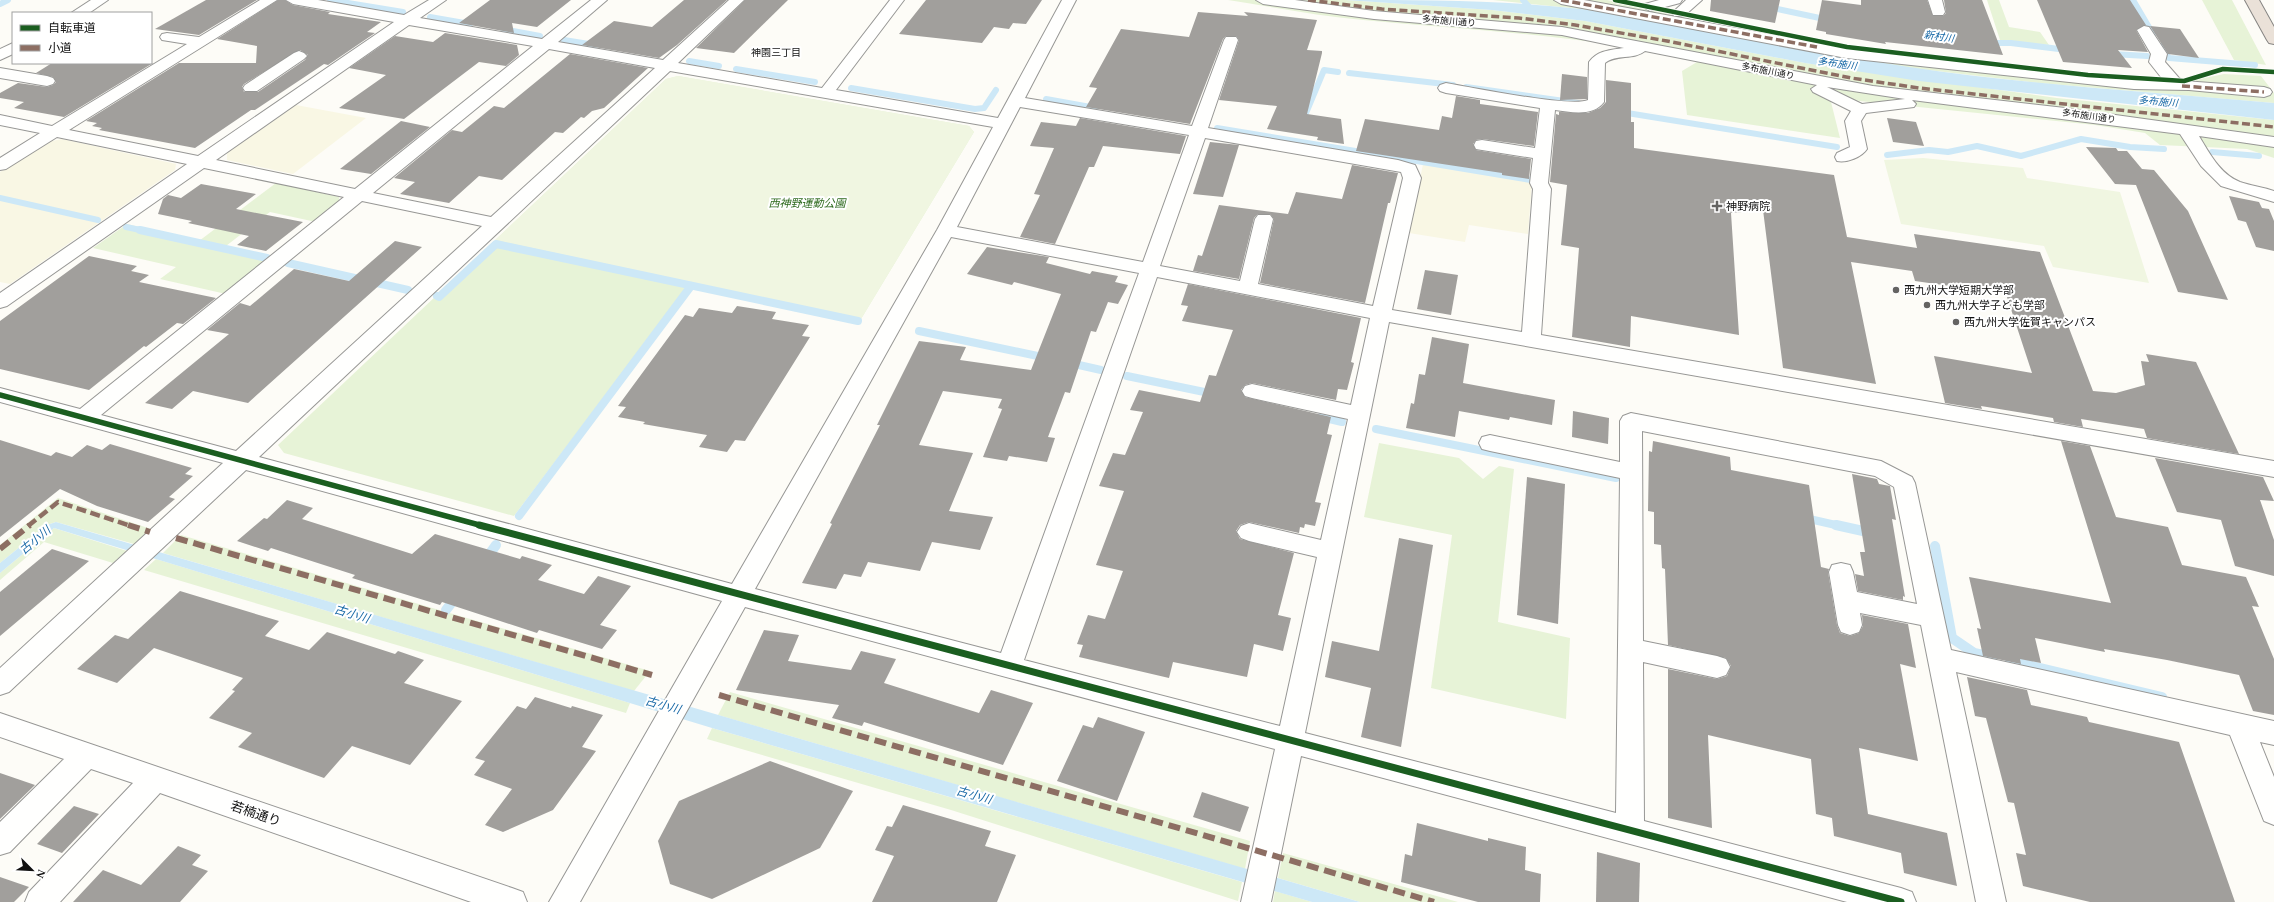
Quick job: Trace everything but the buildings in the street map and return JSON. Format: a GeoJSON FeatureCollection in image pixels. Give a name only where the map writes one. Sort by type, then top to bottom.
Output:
{"type":"FeatureCollection","features":[{"type":"Feature","properties":{"kind":"highway"},"geometry":{"type":"LineString","coordinates":[[2252,0],[2274,40]]}},
{"type":"Feature","properties":{"kind":"street"},"geometry":{"type":"LineString","coordinates":[[80,12],[101,0]]}},
{"type":"Feature","properties":{"kind":"street"},"geometry":{"type":"LineString","coordinates":[[0,165],[270,0]]}},
{"type":"Feature","properties":{"kind":"street"},"geometry":{"type":"LineString","coordinates":[[293,0],[312,1],[406,20],[666,67],[1002,124]]}},
{"type":"Feature","properties":{"kind":"street"},"geometry":{"type":"LineString","coordinates":[[0,302],[320,79],[406,20],[439,0]]}},
{"type":"Feature","properties":{"kind":"street"},"geometry":{"type":"LineString","coordinates":[[84,417],[600,0]]}},
{"type":"Feature","properties":{"kind":"street"},"geometry":{"type":"LineString","coordinates":[[0,684],[153,540],[497,224],[737,0]]}},
{"type":"Feature","properties":{"kind":"street"},"geometry":{"type":"LineString","coordinates":[[824,94],[897,0]]}},
{"type":"Feature","properties":{"kind":"street"},"geometry":{"type":"LineString","coordinates":[[564,902],[946,230],[1069,0]]}},
{"type":"Feature","properties":{"kind":"street","name":"多布施川通り"},"geometry":{"type":"LineString","coordinates":[[1265,0],[1374,14],[1562,31],[1647,46],[1763,71],[1873,91],[2065,113],[2274,142]]}},
{"type":"Feature","properties":{"kind":"street"},"geometry":{"type":"LineString","coordinates":[[1308,0],[1382,9],[1519,18],[1575,25],[1667,41],[1851,78],[1919,88],[2274,127]]}},
{"type":"Feature","properties":{"kind":"street"},"geometry":{"type":"LineString","coordinates":[[1561,0],[1581,1],[1646,10],[1846,53],[2134,84],[2178,83],[2264,92]]}},
{"type":"Feature","properties":{"kind":"street"},"geometry":{"type":"LineString","coordinates":[[1646,10],[1677,6],[1695,0]]}},
{"type":"Feature","properties":{"kind":"street"},"geometry":{"type":"LineString","coordinates":[[2144,30],[2159,54],[2157,62],[2178,83]]}},
{"type":"Feature","properties":{"kind":"street"},"geometry":{"type":"LineString","coordinates":[[167,37],[200,42]]}},
{"type":"Feature","properties":{"kind":"street"},"geometry":{"type":"LineString","coordinates":[[1009,666],[1148,269],[1231,40]]}},
{"type":"Feature","properties":{"kind":"street"},"geometry":{"type":"LineString","coordinates":[[1446,88],[1538,102],[1548,106],[1584,108],[1596,102],[1597,62],[1605,55],[1636,50],[1647,46]]}},
{"type":"Feature","properties":{"kind":"street"},"geometry":{"type":"LineString","coordinates":[[0,55],[12,49]]}},
{"type":"Feature","properties":{"kind":"street"},"geometry":{"type":"LineString","coordinates":[[251,88],[299,56]]}},
{"type":"Feature","properties":{"kind":"street"},"geometry":{"type":"LineString","coordinates":[[275,71],[320,79]]}},
{"type":"Feature","properties":{"kind":"street"},"geometry":{"type":"LineString","coordinates":[[1763,71],[1830,93],[1860,109],[1906,104],[1930,98]]}},
{"type":"Feature","properties":{"kind":"street"},"geometry":{"type":"LineString","coordinates":[[0,73],[47,81]]}},
{"type":"Feature","properties":{"kind":"street"},"geometry":{"type":"LineString","coordinates":[[1015,101],[1398,165],[1409,169],[1412,178],[1359,414],[1256,899]]}},
{"type":"Feature","properties":{"kind":"street"},"geometry":{"type":"LineString","coordinates":[[1531,340],[1542,188],[1539,183],[1548,106]]}},
{"type":"Feature","properties":{"kind":"street"},"geometry":{"type":"LineString","coordinates":[[1843,157],[1859,148],[1853,121],[1860,109]]}},
{"type":"Feature","properties":{"kind":"street"},"geometry":{"type":"LineString","coordinates":[[0,120],[497,224]]}},
{"type":"Feature","properties":{"kind":"street"},"geometry":{"type":"LineString","coordinates":[[2186,130],[2218,176],[2234,185],[2265,193],[2274,197]]}},
{"type":"Feature","properties":{"kind":"street"},"geometry":{"type":"LineString","coordinates":[[1482,145],[1542,154]]}},
{"type":"Feature","properties":{"kind":"street"},"geometry":{"type":"LineString","coordinates":[[1248,288],[1264,219]]}},
{"type":"Feature","properties":{"kind":"street"},"geometry":{"type":"LineString","coordinates":[[946,230],[1381,314],[2274,469]]}},
{"type":"Feature","properties":{"kind":"street"},"geometry":{"type":"LineString","coordinates":[[1252,391],[1359,414]]}},
{"type":"Feature","properties":{"kind":"street"},"geometry":{"type":"LineString","coordinates":[[0,395],[738,595],[1901,902]]}},
{"type":"Feature","properties":{"kind":"street"},"geometry":{"type":"LineString","coordinates":[[1630,831],[1631,421],[1881,469],[1904,483],[1991,902]]}},
{"type":"Feature","properties":{"kind":"street"},"geometry":{"type":"LineString","coordinates":[[1490,443],[1631,472]]}},
{"type":"Feature","properties":{"kind":"street"},"geometry":{"type":"LineString","coordinates":[[1250,532],[1330,551]]}},
{"type":"Feature","properties":{"kind":"street"},"geometry":{"type":"LineString","coordinates":[[1841,572],[1850,626]]}},
{"type":"Feature","properties":{"kind":"street"},"geometry":{"type":"LineString","coordinates":[[1846,600],[1932,617]]}},
{"type":"Feature","properties":{"kind":"street"},"geometry":{"type":"LineString","coordinates":[[1630,649],[1717,667]]}},
{"type":"Feature","properties":{"kind":"street"},"geometry":{"type":"LineString","coordinates":[[1940,658],[2274,733]]}},
{"type":"Feature","properties":{"kind":"street","name":"若楠通り"},"geometry":{"type":"LineString","coordinates":[[0,725],[512,902]]}},
{"type":"Feature","properties":{"kind":"street"},"geometry":{"type":"LineString","coordinates":[[2240,726],[2274,812]]}},
{"type":"Feature","properties":{"kind":"street"},"geometry":{"type":"LineString","coordinates":[[0,842],[87,755]]}},
{"type":"Feature","properties":{"kind":"street"},"geometry":{"type":"LineString","coordinates":[[40,902],[155,778]]}},
{"type":"Feature","properties":{"kind":"shaded area"},"geometry":{"type":"Polygon","coordinates":[[[296,105],[366,118],[293,174],[227,160],[227,153],[296,105]]]}},
{"type":"Feature","properties":{"kind":"shaded area"},"geometry":{"type":"Polygon","coordinates":[[[62,139],[176,164],[175,170],[10,284],[0,282],[0,172],[47,142],[62,139]]]}},
{"type":"Feature","properties":{"kind":"shaded area"},"geometry":{"type":"Polygon","coordinates":[[[1423,164],[1532,182],[1528,234],[1469,225],[1465,242],[1409,233],[1423,164]]]}},
{"type":"Feature","properties":{"kind":"green space"},"geometry":{"type":"Polygon","coordinates":[[[1228,0],[1346,0],[1492,10],[1585,21],[1805,63],[2057,98],[2274,120],[2274,158],[2247,149],[2160,145],[2145,133],[2095,125],[1830,98],[1840,138],[1687,115],[1682,71],[1697,62],[1614,45],[1573,39],[1346,18],[1228,0]]]}},
{"type":"Feature","properties":{"kind":"green space"},"geometry":{"type":"Polygon","coordinates":[[[1493,0],[1607,0],[1683,16],[1690,13],[1842,44],[2093,74],[2161,78],[2175,84],[2224,74],[2261,76],[2274,93],[2274,103],[2038,83],[1911,68],[1803,50],[1580,9],[1493,0]]]}},
{"type":"Feature","properties":{"kind":"green space"},"geometry":{"type":"Polygon","coordinates":[[[1987,0],[1999,0],[2009,27],[2040,32],[2049,45],[2000,40],[1987,0]]]}},
{"type":"Feature","properties":{"kind":"green space"},"geometry":{"type":"Polygon","coordinates":[[[2202,0],[2232,0],[2266,65],[2234,60],[2202,0]]]}},
{"type":"Feature","properties":{"kind":"green space","name":"西神野運動公園"},"geometry":{"type":"Polygon","coordinates":[[[678,76],[969,126],[974,132],[861,319],[690,283],[514,516],[284,453],[278,445],[666,79],[678,76]]]}},
{"type":"Feature","properties":{"kind":"green space"},"geometry":{"type":"Polygon","coordinates":[[[678,76],[969,126],[974,132],[861,319],[495,240],[666,79],[678,76]]]}},
{"type":"Feature","properties":{"kind":"green space"},"geometry":{"type":"Polygon","coordinates":[[[1923,158],[2023,168],[2027,178],[2120,192],[2149,283],[2053,267],[2044,246],[1901,224],[1884,160],[1923,158]]]}},
{"type":"Feature","properties":{"kind":"green space"},"geometry":{"type":"Polygon","coordinates":[[[276,183],[339,197],[339,204],[316,222],[270,212],[226,246],[272,257],[226,294],[160,279],[176,267],[93,248],[127,224],[199,241],[276,183]]]}},
{"type":"Feature","properties":{"kind":"green space"},"geometry":{"type":"Polygon","coordinates":[[[1379,443],[1459,458],[1483,479],[1499,466],[1514,469],[1498,622],[1570,638],[1566,719],[1431,688],[1452,535],[1364,517],[1379,443]]]}},
{"type":"Feature","properties":{"kind":"green space"},"geometry":{"type":"Polygon","coordinates":[[[58,498],[151,529],[134,544],[56,522],[47,525],[0,563],[0,545],[58,498]]]}},
{"type":"Feature","properties":{"kind":"green space"},"geometry":{"type":"Polygon","coordinates":[[[54,528],[127,551],[113,563],[44,542],[0,580],[0,573],[54,528]]]}},
{"type":"Feature","properties":{"kind":"green space"},"geometry":{"type":"Polygon","coordinates":[[[181,535],[650,671],[634,691],[163,553],[181,535]]]}},
{"type":"Feature","properties":{"kind":"green space"},"geometry":{"type":"Polygon","coordinates":[[[156,559],[630,703],[626,713],[144,570],[156,559]]]}},
{"type":"Feature","properties":{"kind":"green space"},"geometry":{"type":"Polygon","coordinates":[[[730,692],[1250,841],[1245,869],[718,715],[730,692]]]}},
{"type":"Feature","properties":{"kind":"green space"},"geometry":{"type":"Polygon","coordinates":[[[712,728],[1242,882],[1238,901],[951,810],[707,739],[712,728]]]}},
{"type":"Feature","properties":{"kind":"green space"},"geometry":{"type":"Polygon","coordinates":[[[1283,853],[1458,902],[1360,902],[1278,878],[1283,853]]]}},
{"type":"Feature","properties":{"kind":"green space"},"geometry":{"type":"Polygon","coordinates":[[[1275,891],[1312,902],[1273,902],[1275,891]]]}},
{"type":"Feature","properties":{"kind":"water","name":"多布施川"},"geometry":{"type":"Polygon","coordinates":[[[1346,0],[1435,0],[1493,2],[1581,9],[1622,15],[1868,61],[1909,67],[2000,79],[2091,88],[2274,103],[2274,120],[1919,81],[1805,63],[1585,21],[1492,10],[1346,0]]]}},
{"type":"Feature","properties":{"kind":"water","name":"古小川"},"geometry":{"type":"Polygon","coordinates":[[[56,522],[1360,902],[1312,902],[712,728],[54,528],[0,573],[0,563],[47,525],[56,522]]]}},
{"type":"Feature","properties":{"kind":"waterway"},"geometry":{"type":"LineString","coordinates":[[0,4],[8,0]]}},
{"type":"Feature","properties":{"kind":"waterway"},"geometry":{"type":"LineString","coordinates":[[330,0],[403,12]]}},
{"type":"Feature","properties":{"kind":"waterway"},"geometry":{"type":"LineString","coordinates":[[1523,0],[1532,10]]}},
{"type":"Feature","properties":{"kind":"waterway"},"geometry":{"type":"LineString","coordinates":[[2133,0],[2153,34]]}},
{"type":"Feature","properties":{"kind":"waterway","name":"新村川"},"geometry":{"type":"LineString","coordinates":[[1768,7],[1829,20]]}},
{"type":"Feature","properties":{"kind":"waterway"},"geometry":{"type":"LineString","coordinates":[[430,17],[470,24]]}},
{"type":"Feature","properties":{"kind":"waterway"},"geometry":{"type":"LineString","coordinates":[[503,29],[540,36]]}},
{"type":"Feature","properties":{"kind":"waterway"},"geometry":{"type":"LineString","coordinates":[[564,40],[595,45]]}},
{"type":"Feature","properties":{"kind":"waterway","name":"新村川"},"geometry":{"type":"LineString","coordinates":[[1989,43],[2011,43],[2067,50]]}},
{"type":"Feature","properties":{"kind":"waterway"},"geometry":{"type":"LineString","coordinates":[[2161,46],[2169,58],[2255,65]]}},
{"type":"Feature","properties":{"kind":"waterway","name":"新村川"},"geometry":{"type":"LineString","coordinates":[[2112,54],[2147,56]]}},
{"type":"Feature","properties":{"kind":"waterway"},"geometry":{"type":"LineString","coordinates":[[689,61],[719,66]]}},
{"type":"Feature","properties":{"kind":"waterway"},"geometry":{"type":"LineString","coordinates":[[736,69],[815,82]]}},
{"type":"Feature","properties":{"kind":"waterway"},"geometry":{"type":"LineString","coordinates":[[1306,113],[1324,70],[1338,72]]}},
{"type":"Feature","properties":{"kind":"waterway"},"geometry":{"type":"LineString","coordinates":[[1349,73],[1453,85]]}},
{"type":"Feature","properties":{"kind":"waterway"},"geometry":{"type":"LineString","coordinates":[[1466,87],[1578,103]]}},
{"type":"Feature","properties":{"kind":"waterway"},"geometry":{"type":"LineString","coordinates":[[851,88],[975,109],[984,108],[996,90]]}},
{"type":"Feature","properties":{"kind":"waterway"},"geometry":{"type":"LineString","coordinates":[[1046,99],[1096,108]]}},
{"type":"Feature","properties":{"kind":"waterway"},"geometry":{"type":"LineString","coordinates":[[1621,112],[1837,147]]}},
{"type":"Feature","properties":{"kind":"waterway"},"geometry":{"type":"LineString","coordinates":[[1217,128],[1531,180]]}},
{"type":"Feature","properties":{"kind":"waterway"},"geometry":{"type":"LineString","coordinates":[[1887,155],[1929,150],[1948,152],[1977,146],[2021,156],[2081,139],[2130,147],[2164,149]]}},
{"type":"Feature","properties":{"kind":"waterway"},"geometry":{"type":"LineString","coordinates":[[2212,152],[2259,156]]}},
{"type":"Feature","properties":{"kind":"waterway"},"geometry":{"type":"LineString","coordinates":[[0,198],[98,220]]}},
{"type":"Feature","properties":{"kind":"waterway"},"geometry":{"type":"LineString","coordinates":[[126,227],[145,231]]}},
{"type":"Feature","properties":{"kind":"waterway"},"geometry":{"type":"LineString","coordinates":[[140,230],[267,258]]}},
{"type":"Feature","properties":{"kind":"waterway"},"geometry":{"type":"LineString","coordinates":[[437,296],[439,297],[496,244],[858,321]]}},
{"type":"Feature","properties":{"kind":"waterway"},"geometry":{"type":"LineString","coordinates":[[288,263],[408,290]]}},
{"type":"Feature","properties":{"kind":"waterway"},"geometry":{"type":"LineString","coordinates":[[519,516],[691,286]]}},
{"type":"Feature","properties":{"kind":"waterway"},"geometry":{"type":"LineString","coordinates":[[919,331],[1047,358]]}},
{"type":"Feature","properties":{"kind":"waterway"},"geometry":{"type":"LineString","coordinates":[[1070,363],[1101,370]]}},
{"type":"Feature","properties":{"kind":"waterway"},"geometry":{"type":"LineString","coordinates":[[1127,376],[1214,394]]}},
{"type":"Feature","properties":{"kind":"waterway"},"geometry":{"type":"LineString","coordinates":[[1321,417],[1342,422]]}},
{"type":"Feature","properties":{"kind":"waterway"},"geometry":{"type":"LineString","coordinates":[[1376,429],[1616,478]]}},
{"type":"Feature","properties":{"kind":"waterway"},"geometry":{"type":"LineString","coordinates":[[1805,518],[1840,526]]}},
{"type":"Feature","properties":{"kind":"waterway"},"geometry":{"type":"LineString","coordinates":[[1836,525],[1872,533]]}},
{"type":"Feature","properties":{"kind":"waterway"},"geometry":{"type":"LineString","coordinates":[[486,559],[496,545]]}},
{"type":"Feature","properties":{"kind":"waterway"},"geometry":{"type":"LineString","coordinates":[[1935,546],[1952,638],[1974,653],[1993,657]]}},
{"type":"Feature","properties":{"kind":"waterway"},"geometry":{"type":"LineString","coordinates":[[446,610],[456,597]]}},
{"type":"Feature","properties":{"kind":"waterway"},"geometry":{"type":"LineString","coordinates":[[2010,661],[2162,697]]}},
{"type":"Feature","properties":{"kind":"marked path"},"geometry":{"type":"LineString","coordinates":[[1308,0],[1382,9],[1519,18],[1575,25],[1667,41],[1851,78],[1919,88],[2274,127]]}},
{"type":"Feature","properties":{"kind":"marked path"},"geometry":{"type":"LineString","coordinates":[[1561,0],[1817,47]]}},
{"type":"Feature","properties":{"kind":"marked path"},"geometry":{"type":"LineString","coordinates":[[2182,86],[2264,92]]}},
{"type":"Feature","properties":{"kind":"marked path"},"geometry":{"type":"LineString","coordinates":[[0,549],[58,502],[150,532]]}},
{"type":"Feature","properties":{"kind":"marked path"},"geometry":{"type":"LineString","coordinates":[[176,538],[652,675]]}},
{"type":"Feature","properties":{"kind":"marked path"},"geometry":{"type":"LineString","coordinates":[[719,695],[1434,902]]}},
{"type":"Feature","properties":{"kind":"cycle path"},"geometry":{"type":"LineString","coordinates":[[1615,0],[1847,47],[2088,75],[2163,81],[2184,81],[2223,69],[2274,72]]}},
{"type":"Feature","properties":{"kind":"cycle path"},"geometry":{"type":"LineString","coordinates":[[0,395],[704,586],[1901,902]]}},
{"type":"Feature","properties":{"kind":"place","name":"神野病院"},"geometry":{"type":"Point","coordinates":[1717,206]}},
{"type":"Feature","properties":{"kind":"place","name":"西九州大学短期大学部"},"geometry":{"type":"Point","coordinates":[1896,290]}},
{"type":"Feature","properties":{"kind":"place","name":"西九州大学子ども学部"},"geometry":{"type":"Point","coordinates":[1927,305]}},
{"type":"Feature","properties":{"kind":"place","name":"西九州大学佐賀キャンパス"},"geometry":{"type":"Point","coordinates":[1956,322]}},
{"type":"Feature","properties":{"kind":"district","name":"神園三丁目"},"geometry":{"type":"Point","coordinates":[776,52]}}]}
